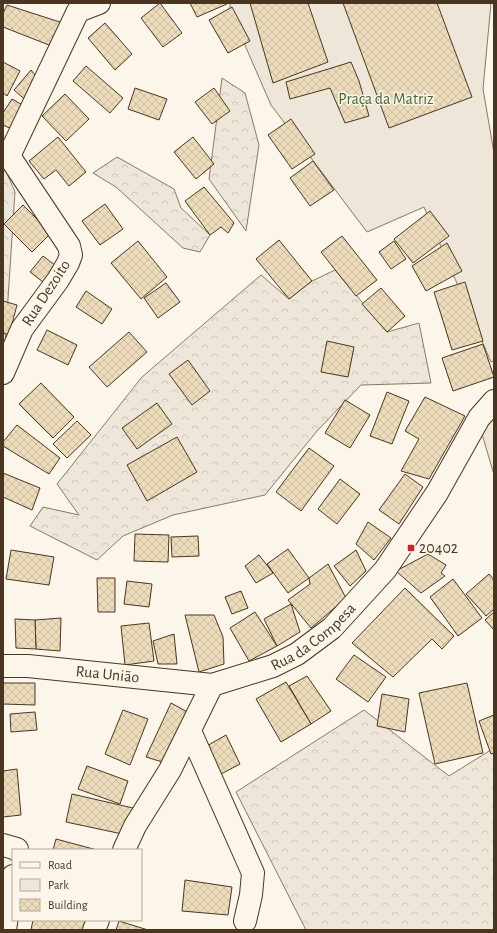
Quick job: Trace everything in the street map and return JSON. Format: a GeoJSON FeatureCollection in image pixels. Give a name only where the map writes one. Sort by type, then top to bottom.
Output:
{"type":"FeatureCollection","features":[{"type":"Feature","properties":{"kind":"street","name":"Rua Dezoito"},"geometry":{"type":"LineString","coordinates":[[3,373],[22,329],[58,280],[71,255],[69,246],[64,237],[6,154],[78,11],[99,3]]}},
{"type":"Feature","properties":{"kind":"street","name":"Rua da Compesa"},"geometry":{"type":"LineString","coordinates":[[212,685],[273,666],[297,654],[332,628],[385,570],[437,493],[480,418],[494,401]]}},
{"type":"Feature","properties":{"kind":"street","name":"Rua União"},"geometry":{"type":"LineString","coordinates":[[3,666],[28,666],[212,685]]}},
{"type":"Feature","properties":{"kind":"street"},"geometry":{"type":"LineString","coordinates":[[124,849],[135,826],[170,770],[212,685]]}},
{"type":"Feature","properties":{"kind":"street"},"geometry":{"type":"LineString","coordinates":[[190,731],[253,873],[251,895],[245,921]]}},
{"type":"Feature","properties":{"kind":"street"},"geometry":{"type":"LineString","coordinates":[[3,845],[17,849]]}},
{"type":"Feature","properties":{"kind":"street"},"geometry":{"type":"LineString","coordinates":[[5,930],[12,883]]}},
{"type":"Feature","properties":{"kind":"green space","name":"Praça da Matriz"},"geometry":{"type":"Polygon","coordinates":[[[230,3],[491,3],[483,89],[494,153],[494,361],[491,362],[424,207],[367,232],[271,105],[230,11],[230,3]]]}},
{"type":"Feature","properties":{"kind":"green space"},"geometry":{"type":"Polygon","coordinates":[[[222,78],[245,93],[259,145],[246,231],[209,179],[222,78]]]}},
{"type":"Feature","properties":{"kind":"green space"},"geometry":{"type":"Polygon","coordinates":[[[117,157],[174,189],[181,208],[210,235],[200,252],[183,248],[116,187],[93,173],[117,157]]]}},
{"type":"Feature","properties":{"kind":"green space"},"geometry":{"type":"Polygon","coordinates":[[[3,164],[15,192],[3,375],[3,164]]]}},
{"type":"Feature","properties":{"kind":"green space"},"geometry":{"type":"Polygon","coordinates":[[[335,270],[387,332],[419,323],[431,383],[361,385],[317,431],[265,495],[173,515],[123,536],[97,560],[30,526],[43,507],[79,515],[57,484],[142,377],[261,275],[289,299],[312,281],[335,270]]]}},
{"type":"Feature","properties":{"kind":"green space"},"geometry":{"type":"Polygon","coordinates":[[[494,411],[494,475],[480,427],[494,411]]]}},
{"type":"Feature","properties":{"kind":"green space"},"geometry":{"type":"Polygon","coordinates":[[[364,710],[449,776],[494,748],[494,930],[306,930],[236,792],[364,710]]]}},
{"type":"Feature","properties":{"kind":"building"},"geometry":{"type":"Polygon","coordinates":[[[160,3],[182,33],[163,47],[141,18],[160,3]]]}},
{"type":"Feature","properties":{"kind":"building"},"geometry":{"type":"Polygon","coordinates":[[[190,3],[226,3],[227,4],[197,17],[190,3]]]}},
{"type":"Feature","properties":{"kind":"building"},"geometry":{"type":"Polygon","coordinates":[[[250,3],[308,3],[328,62],[273,83],[250,3]]]}},
{"type":"Feature","properties":{"kind":"building"},"geometry":{"type":"Polygon","coordinates":[[[343,3],[437,3],[472,97],[389,128],[343,3]]]}},
{"type":"Feature","properties":{"kind":"building"},"geometry":{"type":"Polygon","coordinates":[[[7,5],[63,23],[54,47],[3,27],[3,13],[7,5]]]}},
{"type":"Feature","properties":{"kind":"building"},"geometry":{"type":"Polygon","coordinates":[[[232,7],[250,41],[228,53],[209,20],[232,7]]]}},
{"type":"Feature","properties":{"kind":"building"},"geometry":{"type":"Polygon","coordinates":[[[105,23],[132,54],[115,70],[88,38],[105,23]]]}},
{"type":"Feature","properties":{"kind":"building"},"geometry":{"type":"Polygon","coordinates":[[[3,62],[20,71],[7,96],[3,93],[3,62]]]}},
{"type":"Feature","properties":{"kind":"building"},"geometry":{"type":"Polygon","coordinates":[[[351,62],[359,81],[369,116],[345,123],[330,88],[290,99],[286,82],[351,62]]]}},
{"type":"Feature","properties":{"kind":"building"},"geometry":{"type":"Polygon","coordinates":[[[86,66],[123,98],[110,113],[73,81],[86,66]]]}},
{"type":"Feature","properties":{"kind":"building"},"geometry":{"type":"Polygon","coordinates":[[[31,70],[39,80],[29,103],[14,90],[31,70]]]}},
{"type":"Feature","properties":{"kind":"building"},"geometry":{"type":"Polygon","coordinates":[[[135,88],[167,99],[159,120],[128,109],[135,88]]]}},
{"type":"Feature","properties":{"kind":"building"},"geometry":{"type":"Polygon","coordinates":[[[214,88],[230,111],[212,124],[195,102],[214,88]]]}},
{"type":"Feature","properties":{"kind":"building"},"geometry":{"type":"Polygon","coordinates":[[[65,94],[89,119],[66,141],[42,116],[65,94]]]}},
{"type":"Feature","properties":{"kind":"building"},"geometry":{"type":"Polygon","coordinates":[[[12,99],[26,107],[16,131],[3,125],[3,113],[12,99]]]}},
{"type":"Feature","properties":{"kind":"building"},"geometry":{"type":"Polygon","coordinates":[[[291,119],[315,154],[292,169],[268,135],[291,119]]]}},
{"type":"Feature","properties":{"kind":"building"},"geometry":{"type":"Polygon","coordinates":[[[58,137],[86,172],[69,186],[56,170],[44,179],[29,161],[58,137]]]}},
{"type":"Feature","properties":{"kind":"building"},"geometry":{"type":"Polygon","coordinates":[[[193,137],[214,164],[196,179],[174,152],[193,137]]]}},
{"type":"Feature","properties":{"kind":"building"},"geometry":{"type":"Polygon","coordinates":[[[313,161],[334,190],[310,206],[290,178],[313,161]]]}},
{"type":"Feature","properties":{"kind":"building"},"geometry":{"type":"Polygon","coordinates":[[[204,187],[234,223],[228,233],[221,227],[210,235],[185,201],[204,187]]]}},
{"type":"Feature","properties":{"kind":"building"},"geometry":{"type":"Polygon","coordinates":[[[105,204],[123,229],[100,245],[82,221],[105,204]]]}},
{"type":"Feature","properties":{"kind":"building"},"geometry":{"type":"Polygon","coordinates":[[[23,205],[51,233],[32,252],[4,224],[23,205]]]}},
{"type":"Feature","properties":{"kind":"building"},"geometry":{"type":"Polygon","coordinates":[[[430,211],[449,236],[413,263],[394,239],[430,211]]]}},
{"type":"Feature","properties":{"kind":"building"},"geometry":{"type":"Polygon","coordinates":[[[342,236],[377,280],[356,296],[321,252],[342,236]]]}},
{"type":"Feature","properties":{"kind":"building"},"geometry":{"type":"Polygon","coordinates":[[[279,240],[312,281],[289,299],[256,259],[279,240]]]}},
{"type":"Feature","properties":{"kind":"building"},"geometry":{"type":"Polygon","coordinates":[[[138,241],[167,277],[141,299],[111,263],[138,241]]]}},
{"type":"Feature","properties":{"kind":"building"},"geometry":{"type":"Polygon","coordinates":[[[394,241],[406,259],[391,269],[379,252],[394,241]]]}},
{"type":"Feature","properties":{"kind":"building"},"geometry":{"type":"Polygon","coordinates":[[[447,243],[462,271],[426,291],[412,266],[447,243]]]}},
{"type":"Feature","properties":{"kind":"building"},"geometry":{"type":"Polygon","coordinates":[[[43,256],[60,269],[47,285],[30,272],[43,256]]]}},
{"type":"Feature","properties":{"kind":"building"},"geometry":{"type":"Polygon","coordinates":[[[465,282],[483,341],[452,350],[434,292],[465,282]]]}},
{"type":"Feature","properties":{"kind":"building"},"geometry":{"type":"Polygon","coordinates":[[[166,283],[180,302],[158,318],[144,298],[166,283]]]}},
{"type":"Feature","properties":{"kind":"building"},"geometry":{"type":"Polygon","coordinates":[[[381,288],[405,316],[387,332],[362,304],[381,288]]]}},
{"type":"Feature","properties":{"kind":"building"},"geometry":{"type":"Polygon","coordinates":[[[86,291],[112,309],[102,324],[76,307],[86,291]]]}},
{"type":"Feature","properties":{"kind":"building"},"geometry":{"type":"Polygon","coordinates":[[[3,301],[17,305],[9,335],[3,333],[3,301]]]}},
{"type":"Feature","properties":{"kind":"building"},"geometry":{"type":"Polygon","coordinates":[[[47,330],[77,345],[68,365],[37,350],[47,330]]]}},
{"type":"Feature","properties":{"kind":"building"},"geometry":{"type":"Polygon","coordinates":[[[129,332],[147,352],[107,387],[89,367],[129,332]]]}},
{"type":"Feature","properties":{"kind":"building"},"geometry":{"type":"Polygon","coordinates":[[[327,341],[354,347],[348,377],[321,372],[327,341]]]}},
{"type":"Feature","properties":{"kind":"building"},"geometry":{"type":"Polygon","coordinates":[[[483,344],[494,377],[453,391],[442,358],[483,344]]]}},
{"type":"Feature","properties":{"kind":"building"},"geometry":{"type":"Polygon","coordinates":[[[188,360],[210,391],[192,405],[169,374],[188,360]]]}},
{"type":"Feature","properties":{"kind":"building"},"geometry":{"type":"Polygon","coordinates":[[[41,383],[74,417],[53,438],[19,404],[41,383]]]}},
{"type":"Feature","properties":{"kind":"building"},"geometry":{"type":"Polygon","coordinates":[[[387,392],[409,401],[392,444],[370,436],[387,392]]]}},
{"type":"Feature","properties":{"kind":"building"},"geometry":{"type":"Polygon","coordinates":[[[425,397],[465,416],[429,479],[401,471],[419,439],[405,431],[425,397]]]}},
{"type":"Feature","properties":{"kind":"building"},"geometry":{"type":"Polygon","coordinates":[[[345,400],[370,415],[350,448],[325,433],[345,400]]]}},
{"type":"Feature","properties":{"kind":"building"},"geometry":{"type":"Polygon","coordinates":[[[157,403],[172,424],[137,449],[122,428],[157,403]]]}},
{"type":"Feature","properties":{"kind":"building"},"geometry":{"type":"Polygon","coordinates":[[[77,421],[91,435],[67,458],[53,444],[77,421]]]}},
{"type":"Feature","properties":{"kind":"building"},"geometry":{"type":"Polygon","coordinates":[[[17,425],[60,458],[49,474],[3,446],[3,442],[17,425]]]}},
{"type":"Feature","properties":{"kind":"building"},"geometry":{"type":"Polygon","coordinates":[[[177,437],[197,472],[147,501],[127,465],[177,437]]]}},
{"type":"Feature","properties":{"kind":"building"},"geometry":{"type":"Polygon","coordinates":[[[309,448],[334,466],[301,511],[276,492],[309,448]]]}},
{"type":"Feature","properties":{"kind":"building"},"geometry":{"type":"Polygon","coordinates":[[[3,473],[40,488],[32,510],[3,497],[3,473]]]}},
{"type":"Feature","properties":{"kind":"building"},"geometry":{"type":"Polygon","coordinates":[[[405,474],[423,487],[399,524],[379,510],[405,474]]]}},
{"type":"Feature","properties":{"kind":"building"},"geometry":{"type":"Polygon","coordinates":[[[340,479],[360,494],[337,524],[318,509],[340,479]]]}},
{"type":"Feature","properties":{"kind":"building"},"geometry":{"type":"Polygon","coordinates":[[[368,522],[391,538],[374,560],[356,544],[368,522]]]}},
{"type":"Feature","properties":{"kind":"building"},"geometry":{"type":"Polygon","coordinates":[[[135,534],[169,535],[168,562],[134,561],[135,534]]]}},
{"type":"Feature","properties":{"kind":"building"},"geometry":{"type":"Polygon","coordinates":[[[198,536],[199,556],[172,557],[171,537],[198,536]]]}},
{"type":"Feature","properties":{"kind":"building"},"geometry":{"type":"Polygon","coordinates":[[[288,549],[309,578],[288,593],[267,564],[288,549]]]}},
{"type":"Feature","properties":{"kind":"building"},"geometry":{"type":"Polygon","coordinates":[[[11,550],[54,557],[49,585],[6,579],[11,550]]]}},
{"type":"Feature","properties":{"kind":"building"},"geometry":{"type":"Polygon","coordinates":[[[356,550],[366,571],[350,586],[334,566],[356,550]]]}},
{"type":"Feature","properties":{"kind":"building"},"geometry":{"type":"Polygon","coordinates":[[[428,554],[446,565],[441,573],[445,576],[421,593],[396,571],[428,554]]]}},
{"type":"Feature","properties":{"kind":"building"},"geometry":{"type":"Polygon","coordinates":[[[259,555],[273,573],[256,583],[245,566],[259,555]]]}},
{"type":"Feature","properties":{"kind":"building"},"geometry":{"type":"Polygon","coordinates":[[[328,564],[346,598],[311,628],[288,600],[310,584],[309,578],[328,564]]]}},
{"type":"Feature","properties":{"kind":"building"},"geometry":{"type":"Polygon","coordinates":[[[489,574],[494,580],[494,609],[486,616],[466,594],[489,574]]]}},
{"type":"Feature","properties":{"kind":"building"},"geometry":{"type":"Polygon","coordinates":[[[97,578],[115,578],[115,612],[98,612],[97,578]]]}},
{"type":"Feature","properties":{"kind":"building"},"geometry":{"type":"Polygon","coordinates":[[[453,579],[482,618],[458,636],[430,597],[453,579]]]}},
{"type":"Feature","properties":{"kind":"building"},"geometry":{"type":"Polygon","coordinates":[[[127,581],[152,584],[149,607],[124,604],[127,581]]]}},
{"type":"Feature","properties":{"kind":"building"},"geometry":{"type":"Polygon","coordinates":[[[405,588],[454,636],[442,649],[432,639],[393,677],[352,643],[405,588]]]}},
{"type":"Feature","properties":{"kind":"building"},"geometry":{"type":"Polygon","coordinates":[[[241,591],[248,608],[232,614],[225,597],[241,591]]]}},
{"type":"Feature","properties":{"kind":"building"},"geometry":{"type":"Polygon","coordinates":[[[291,604],[300,632],[277,646],[264,619],[291,604]]]}},
{"type":"Feature","properties":{"kind":"building"},"geometry":{"type":"Polygon","coordinates":[[[255,612],[277,646],[249,661],[230,628],[255,612]]]}},
{"type":"Feature","properties":{"kind":"building"},"geometry":{"type":"Polygon","coordinates":[[[494,612],[494,630],[485,620],[494,612]]]}},
{"type":"Feature","properties":{"kind":"building"},"geometry":{"type":"Polygon","coordinates":[[[185,615],[214,615],[223,637],[224,664],[199,672],[185,615]]]}},
{"type":"Feature","properties":{"kind":"building"},"geometry":{"type":"Polygon","coordinates":[[[61,618],[60,651],[36,649],[35,620],[61,618]]]}},
{"type":"Feature","properties":{"kind":"building"},"geometry":{"type":"Polygon","coordinates":[[[15,619],[35,620],[36,649],[16,648],[15,619]]]}},
{"type":"Feature","properties":{"kind":"building"},"geometry":{"type":"Polygon","coordinates":[[[149,623],[154,661],[125,665],[121,626],[149,623]]]}},
{"type":"Feature","properties":{"kind":"building"},"geometry":{"type":"Polygon","coordinates":[[[174,634],[177,664],[158,664],[153,641],[174,634]]]}},
{"type":"Feature","properties":{"kind":"building"},"geometry":{"type":"Polygon","coordinates":[[[354,655],[386,677],[368,702],[336,679],[354,655]]]}},
{"type":"Feature","properties":{"kind":"building"},"geometry":{"type":"Polygon","coordinates":[[[307,676],[331,711],[311,724],[289,686],[307,676]]]}},
{"type":"Feature","properties":{"kind":"building"},"geometry":{"type":"Polygon","coordinates":[[[286,682],[311,724],[281,742],[256,699],[286,682]]]}},
{"type":"Feature","properties":{"kind":"building"},"geometry":{"type":"Polygon","coordinates":[[[3,683],[35,683],[35,705],[3,704],[3,683]]]}},
{"type":"Feature","properties":{"kind":"building"},"geometry":{"type":"Polygon","coordinates":[[[467,683],[483,753],[435,764],[419,693],[467,683]]]}},
{"type":"Feature","properties":{"kind":"building"},"geometry":{"type":"Polygon","coordinates":[[[382,694],[409,699],[405,732],[377,726],[382,694]]]}},
{"type":"Feature","properties":{"kind":"building"},"geometry":{"type":"Polygon","coordinates":[[[171,703],[193,715],[169,764],[146,757],[171,703]]]}},
{"type":"Feature","properties":{"kind":"building"},"geometry":{"type":"Polygon","coordinates":[[[123,710],[148,719],[130,765],[105,754],[123,710]]]}},
{"type":"Feature","properties":{"kind":"building"},"geometry":{"type":"Polygon","coordinates":[[[35,712],[37,730],[11,732],[10,714],[35,712]]]}},
{"type":"Feature","properties":{"kind":"building"},"geometry":{"type":"Polygon","coordinates":[[[494,715],[494,753],[491,754],[479,721],[494,715]]]}},
{"type":"Feature","properties":{"kind":"building"},"geometry":{"type":"Polygon","coordinates":[[[226,735],[240,764],[221,774],[205,747],[226,735]]]}},
{"type":"Feature","properties":{"kind":"building"},"geometry":{"type":"Polygon","coordinates":[[[87,766],[128,781],[120,804],[78,789],[87,766]]]}},
{"type":"Feature","properties":{"kind":"building"},"geometry":{"type":"Polygon","coordinates":[[[17,769],[21,815],[3,817],[3,771],[17,769]]]}},
{"type":"Feature","properties":{"kind":"building"},"geometry":{"type":"Polygon","coordinates":[[[72,794],[133,808],[127,835],[66,822],[72,794]]]}},
{"type":"Feature","properties":{"kind":"building"},"geometry":{"type":"Polygon","coordinates":[[[56,839],[93,849],[53,849],[56,839]]]}},
{"type":"Feature","properties":{"kind":"building"},"geometry":{"type":"Polygon","coordinates":[[[185,880],[232,887],[228,915],[182,911],[185,880]]]}},
{"type":"Feature","properties":{"kind":"building"},"geometry":{"type":"Polygon","coordinates":[[[33,921],[90,921],[87,930],[31,930],[33,921]]]}},
{"type":"Feature","properties":{"kind":"building"},"geometry":{"type":"Polygon","coordinates":[[[119,921],[148,930],[116,930],[119,921]]]}},
{"type":"Feature","properties":{"kind":"place","name":"20402"},"geometry":{"type":"Point","coordinates":[411,548]}}]}
